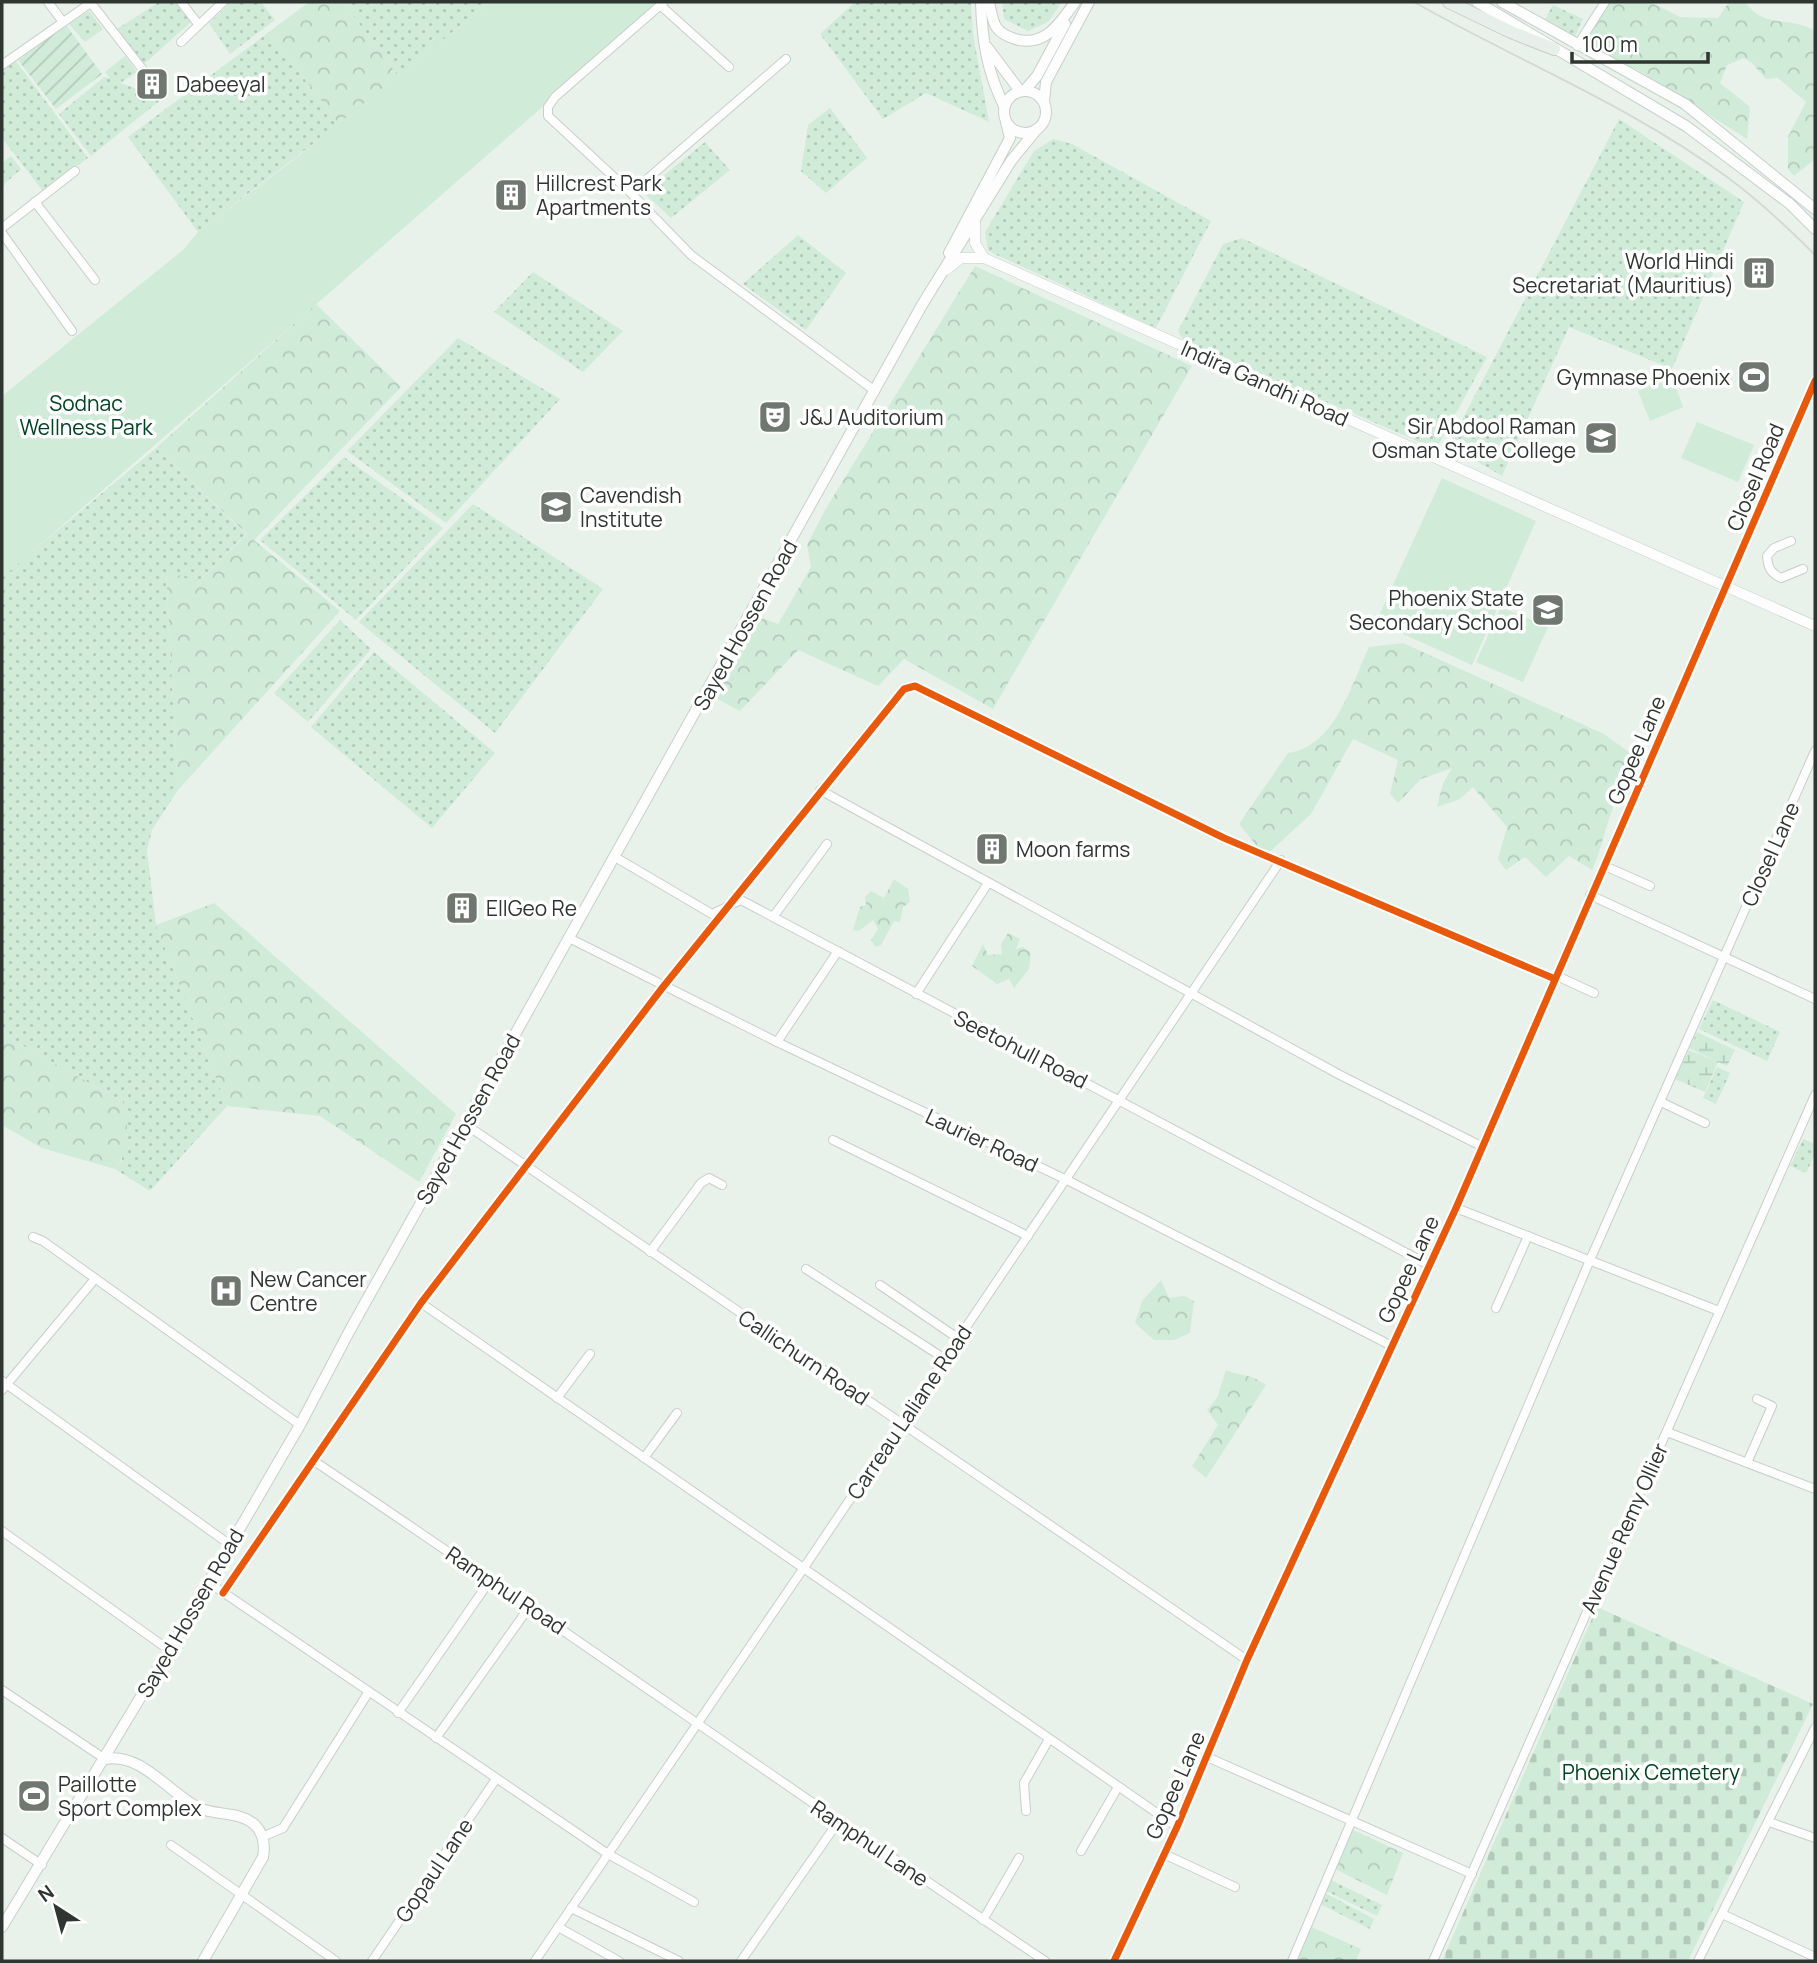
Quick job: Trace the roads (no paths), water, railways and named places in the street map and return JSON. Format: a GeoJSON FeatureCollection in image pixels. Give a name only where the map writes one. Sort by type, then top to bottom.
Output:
{"type":"FeatureCollection","features":[{"type":"Feature","properties":{"kind":"highway"},"geometry":{"type":"LineString","coordinates":[[1449,2],[1554,49]]}},
{"type":"Feature","properties":{"kind":"main road"},"geometry":{"type":"LineString","coordinates":[[929,293],[1010,138],[1004,106],[987,66],[982,38],[981,2]]}},
{"type":"Feature","properties":{"kind":"main road"},"geometry":{"type":"LineString","coordinates":[[989,2],[996,28],[1007,37],[1024,42],[1044,38],[1076,2]]}},
{"type":"Feature","properties":{"kind":"main road"},"geometry":{"type":"LineString","coordinates":[[1023,91],[1037,76],[1076,2]]}},
{"type":"Feature","properties":{"kind":"main road"},"geometry":{"type":"LineString","coordinates":[[929,293],[975,223],[1011,161],[1046,115],[1046,82],[1089,2]]}},
{"type":"Feature","properties":{"kind":"main road"},"geometry":{"type":"LineString","coordinates":[[1477,2],[1686,126],[1790,204],[1815,229]]}},
{"type":"Feature","properties":{"kind":"main road"},"geometry":{"type":"LineString","coordinates":[[1502,2],[1685,104],[1815,209]]}},
{"type":"Feature","properties":{"kind":"main road"},"geometry":{"type":"LineString","coordinates":[[982,38],[996,63],[1023,91]]}},
{"type":"Feature","properties":{"kind":"main road"},"geometry":{"type":"LineString","coordinates":[[1004,106],[1013,94],[1023,91],[1036,94],[1044,102]]}},
{"type":"Feature","properties":{"kind":"main road"},"geometry":{"type":"LineString","coordinates":[[1006,122],[1017,131],[1037,129]]}},
{"type":"Feature","properties":{"kind":"main road","name":"Sayed Hossen Road"},"geometry":{"type":"LineString","coordinates":[[2,1927],[105,1759],[300,1425],[929,293]]}},
{"type":"Feature","properties":{"kind":"main road"},"geometry":{"type":"LineString","coordinates":[[122,1730],[126,1757]]}},
{"type":"Feature","properties":{"kind":"main road"},"geometry":{"type":"LineString","coordinates":[[105,1759],[126,1757],[198,1807],[246,1819],[255,1825],[262,1837],[263,1857],[203,1961]]}},
{"type":"Feature","properties":{"kind":"street"},"geometry":{"type":"LineString","coordinates":[[48,2],[63,22]]}},
{"type":"Feature","properties":{"kind":"street"},"geometry":{"type":"LineString","coordinates":[[2,65],[92,2],[147,75]]}},
{"type":"Feature","properties":{"kind":"street"},"geometry":{"type":"LineString","coordinates":[[181,2],[199,25]]}},
{"type":"Feature","properties":{"kind":"street"},"geometry":{"type":"LineString","coordinates":[[181,42],[223,2]]}},
{"type":"Feature","properties":{"kind":"street"},"geometry":{"type":"LineString","coordinates":[[1577,46],[1605,2]]}},
{"type":"Feature","properties":{"kind":"street"},"geometry":{"type":"LineString","coordinates":[[729,67],[662,3],[555,97],[548,107],[548,116],[631,193],[691,255],[875,391]]}},
{"type":"Feature","properties":{"kind":"street"},"geometry":{"type":"LineString","coordinates":[[631,193],[786,59]]}},
{"type":"Feature","properties":{"kind":"street"},"geometry":{"type":"LineString","coordinates":[[2,228],[75,172]]}},
{"type":"Feature","properties":{"kind":"street"},"geometry":{"type":"LineString","coordinates":[[35,202],[95,280]]}},
{"type":"Feature","properties":{"kind":"street"},"geometry":{"type":"LineString","coordinates":[[975,223],[975,243],[984,258]]}},
{"type":"Feature","properties":{"kind":"street"},"geometry":{"type":"LineString","coordinates":[[2,233],[72,331]]}},
{"type":"Feature","properties":{"kind":"street"},"geometry":{"type":"LineString","coordinates":[[941,276],[961,258],[984,258]]}},
{"type":"Feature","properties":{"kind":"street","name":"Indira Gandhi Road"},"geometry":{"type":"LineString","coordinates":[[984,258],[1815,626]]}},
{"type":"Feature","properties":{"kind":"street","name":"Closel Road"},"geometry":{"type":"LineString","coordinates":[[1726,587],[1815,381]]}},
{"type":"Feature","properties":{"kind":"street"},"geometry":{"type":"LineString","coordinates":[[1791,541],[1774,548],[1767,556],[1768,566],[1773,575],[1781,578],[1803,569]]}},
{"type":"Feature","properties":{"kind":"street","name":"Gopee Lane"},"geometry":{"type":"LineString","coordinates":[[1114,1961],[1208,1757],[1247,1660],[1456,1208],[1480,1146],[1726,587]]}},
{"type":"Feature","properties":{"kind":"street"},"geometry":{"type":"LineString","coordinates":[[223,1593],[421,1303],[663,987],[904,689],[915,685],[1224,838],[1281,860],[1344,891],[1594,993]]}},
{"type":"Feature","properties":{"kind":"street","name":"Closel Lane"},"geometry":{"type":"LineString","coordinates":[[1292,1961],[1590,1261],[1815,751]]}},
{"type":"Feature","properties":{"kind":"street"},"geometry":{"type":"LineString","coordinates":[[820,790],[1387,1100],[1480,1146]]}},
{"type":"Feature","properties":{"kind":"street"},"geometry":{"type":"LineString","coordinates":[[774,917],[827,844]]}},
{"type":"Feature","properties":{"kind":"street","name":"Seetohull Road"},"geometry":{"type":"LineString","coordinates":[[615,857],[712,914],[741,901],[774,917],[1429,1265]]}},
{"type":"Feature","properties":{"kind":"street","name":"Carreau Laliane Road"},"geometry":{"type":"LineString","coordinates":[[535,1961],[1067,1180],[1281,860]]}},
{"type":"Feature","properties":{"kind":"street"},"geometry":{"type":"LineString","coordinates":[[1605,866],[1650,886]]}},
{"type":"Feature","properties":{"kind":"street"},"geometry":{"type":"LineString","coordinates":[[916,994],[988,883]]}},
{"type":"Feature","properties":{"kind":"street"},"geometry":{"type":"LineString","coordinates":[[1590,895],[1815,999]]}},
{"type":"Feature","properties":{"kind":"street","name":"Laurier Road"},"geometry":{"type":"LineString","coordinates":[[569,938],[663,987],[1067,1180],[1392,1346]]}},
{"type":"Feature","properties":{"kind":"street"},"geometry":{"type":"LineString","coordinates":[[777,1042],[838,951]]}},
{"type":"Feature","properties":{"kind":"street","name":"Avenue Remy Ollier"},"geometry":{"type":"LineString","coordinates":[[1433,1961],[1815,1096]]}},
{"type":"Feature","properties":{"kind":"street"},"geometry":{"type":"LineString","coordinates":[[1661,1101],[1705,1123]]}},
{"type":"Feature","properties":{"kind":"street","name":"Callichurn Road"},"geometry":{"type":"LineString","coordinates":[[465,1124],[1247,1660]]}},
{"type":"Feature","properties":{"kind":"street"},"geometry":{"type":"LineString","coordinates":[[832,1140],[1028,1236]]}},
{"type":"Feature","properties":{"kind":"street"},"geometry":{"type":"LineString","coordinates":[[650,1252],[704,1180],[712,1179],[722,1185]]}},
{"type":"Feature","properties":{"kind":"street"},"geometry":{"type":"LineString","coordinates":[[1456,1208],[1719,1311]]}},
{"type":"Feature","properties":{"kind":"street"},"geometry":{"type":"LineString","coordinates":[[1496,1308],[1528,1236]]}},
{"type":"Feature","properties":{"kind":"street"},"geometry":{"type":"LineString","coordinates":[[33,1237],[64,1256],[300,1425]]}},
{"type":"Feature","properties":{"kind":"street"},"geometry":{"type":"LineString","coordinates":[[806,1269],[945,1359]]}},
{"type":"Feature","properties":{"kind":"street"},"geometry":{"type":"LineString","coordinates":[[94,1280],[3,1385],[229,1545]]}},
{"type":"Feature","properties":{"kind":"street"},"geometry":{"type":"LineString","coordinates":[[880,1284],[959,1339]]}},
{"type":"Feature","properties":{"kind":"street"},"geometry":{"type":"LineString","coordinates":[[421,1303],[1177,1827]]}},
{"type":"Feature","properties":{"kind":"street"},"geometry":{"type":"LineString","coordinates":[[557,1398],[590,1354]]}},
{"type":"Feature","properties":{"kind":"street"},"geometry":{"type":"LineString","coordinates":[[1746,1463],[1772,1406],[1757,1399]]}},
{"type":"Feature","properties":{"kind":"street"},"geometry":{"type":"LineString","coordinates":[[643,1458],[677,1413]]}},
{"type":"Feature","properties":{"kind":"street"},"geometry":{"type":"LineString","coordinates":[[1667,1432],[1815,1489]]}},
{"type":"Feature","properties":{"kind":"street","name":"Ramphul Road"},"geometry":{"type":"LineString","coordinates":[[314,1461],[491,1579],[697,1723]]}},
{"type":"Feature","properties":{"kind":"street"},"geometry":{"type":"LineString","coordinates":[[2,1531],[169,1650]]}},
{"type":"Feature","properties":{"kind":"street"},"geometry":{"type":"LineString","coordinates":[[398,1713],[491,1579]]}},
{"type":"Feature","properties":{"kind":"street"},"geometry":{"type":"LineString","coordinates":[[208,1581],[368,1693],[608,1854],[694,1902]]}},
{"type":"Feature","properties":{"kind":"street"},"geometry":{"type":"LineString","coordinates":[[436,1738],[530,1606]]}},
{"type":"Feature","properties":{"kind":"street"},"geometry":{"type":"LineString","coordinates":[[2,1690],[105,1759]]}},
{"type":"Feature","properties":{"kind":"street"},"geometry":{"type":"LineString","coordinates":[[262,1837],[283,1828],[368,1693]]}},
{"type":"Feature","properties":{"kind":"street","name":"Ramphul Lane"},"geometry":{"type":"LineString","coordinates":[[697,1723],[838,1822],[1045,1961]]}},
{"type":"Feature","properties":{"kind":"street"},"geometry":{"type":"LineString","coordinates":[[1698,1961],[1815,1728]]}},
{"type":"Feature","properties":{"kind":"street"},"geometry":{"type":"LineString","coordinates":[[1026,1811],[1024,1783],[1049,1739]]}},
{"type":"Feature","properties":{"kind":"street"},"geometry":{"type":"LineString","coordinates":[[1208,1757],[1472,1874]]}},
{"type":"Feature","properties":{"kind":"street","name":"Gopaul Lane"},"geometry":{"type":"LineString","coordinates":[[372,1961],[496,1780]]}},
{"type":"Feature","properties":{"kind":"street"},"geometry":{"type":"LineString","coordinates":[[1082,1851],[1118,1787]]}},
{"type":"Feature","properties":{"kind":"street"},"geometry":{"type":"LineString","coordinates":[[741,1961],[838,1822]]}},
{"type":"Feature","properties":{"kind":"street"},"geometry":{"type":"LineString","coordinates":[[1769,1822],[1815,1838]]}},
{"type":"Feature","properties":{"kind":"street"},"geometry":{"type":"LineString","coordinates":[[2,1838],[42,1865]]}},
{"type":"Feature","properties":{"kind":"street"},"geometry":{"type":"LineString","coordinates":[[171,1845],[336,1961]]}},
{"type":"Feature","properties":{"kind":"street"},"geometry":{"type":"LineString","coordinates":[[1164,1854],[1235,1887]]}},
{"type":"Feature","properties":{"kind":"street"},"geometry":{"type":"LineString","coordinates":[[983,1920],[1019,1858]]}},
{"type":"Feature","properties":{"kind":"street"},"geometry":{"type":"LineString","coordinates":[[571,1908],[679,1961]]}},
{"type":"Feature","properties":{"kind":"street"},"geometry":{"type":"LineString","coordinates":[[1722,1914],[1815,1958]]}},
{"type":"Feature","properties":{"kind":"street"},"geometry":{"type":"LineString","coordinates":[[558,1927],[619,1961]]}},
{"type":"Feature","properties":{"kind":"tram line"},"geometry":{"type":"LineString","coordinates":[[1414,2],[1652,128],[1727,177],[1815,255]]}},
{"type":"Feature","properties":{"kind":"place","name":"Dabeeyal"},"geometry":{"type":"Point","coordinates":[152,84]}},
{"type":"Feature","properties":{"kind":"place","name":"Hillcrest Park Apartments"},"geometry":{"type":"Point","coordinates":[511,195]}},
{"type":"Feature","properties":{"kind":"place","name":"World Hindi Secretariat (Mauritius)"},"geometry":{"type":"Point","coordinates":[1759,273]}},
{"type":"Feature","properties":{"kind":"place","name":"Gymnase Phoenix"},"geometry":{"type":"Point","coordinates":[1754,377]}},
{"type":"Feature","properties":{"kind":"place","name":"J&J Auditorium"},"geometry":{"type":"Point","coordinates":[775,417]}},
{"type":"Feature","properties":{"kind":"place","name":"Sir Abdool Raman Osman State College"},"geometry":{"type":"Point","coordinates":[1601,438]}},
{"type":"Feature","properties":{"kind":"place","name":"Cavendish Institute"},"geometry":{"type":"Point","coordinates":[556,507]}},
{"type":"Feature","properties":{"kind":"place","name":"Phoenix State Secondary School"},"geometry":{"type":"Point","coordinates":[1548,610]}},
{"type":"Feature","properties":{"kind":"place","name":"Moon farms"},"geometry":{"type":"Point","coordinates":[992,849]}},
{"type":"Feature","properties":{"kind":"place","name":"EllGeo Re"},"geometry":{"type":"Point","coordinates":[462,908]}},
{"type":"Feature","properties":{"kind":"place","name":"New Cancer Centre"},"geometry":{"type":"Point","coordinates":[226,1291]}},
{"type":"Feature","properties":{"kind":"place","name":"Paillotte Sport Complex"},"geometry":{"type":"Point","coordinates":[34,1796]}},
{"type":"Feature","properties":{"kind":"park label","name":"Sodnac Wellness Park"},"geometry":{"type":"Point","coordinates":[86,415]}},
{"type":"Feature","properties":{"kind":"park label","name":"Phoenix Cemetery"},"geometry":{"type":"Point","coordinates":[1651,1772]}}]}
